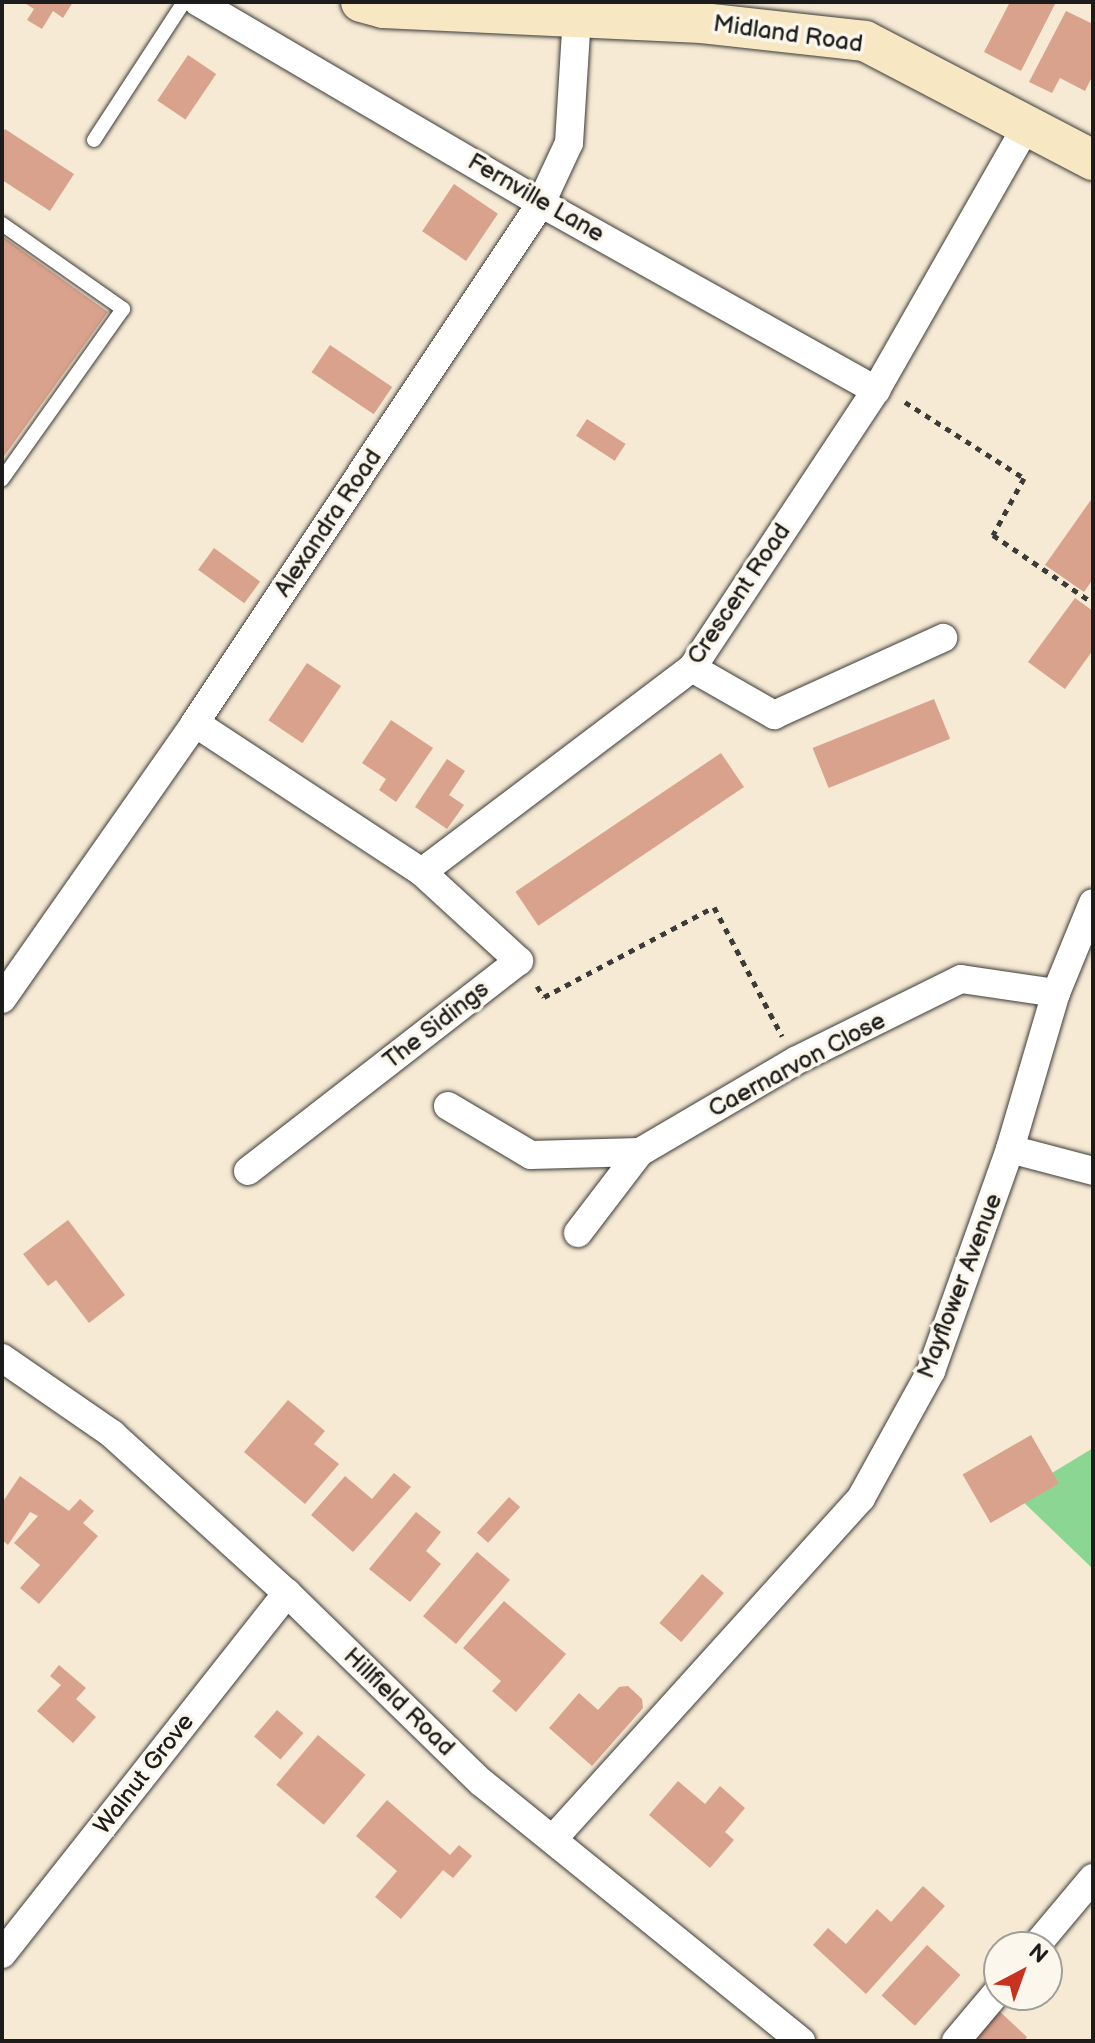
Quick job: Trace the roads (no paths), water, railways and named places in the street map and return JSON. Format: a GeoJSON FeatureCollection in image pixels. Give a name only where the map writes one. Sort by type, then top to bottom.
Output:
{"type":"FeatureCollection","features":[{"type":"Feature","properties":{"kind":"street","name":"Fernville Lane"},"geometry":{"type":"LineString","coordinates":[[198,2],[541,203],[876,390]]}},
{"type":"Feature","properties":{"kind":"street","name":"Midland Road"},"geometry":{"type":"LineString","coordinates":[[361,2],[383,8],[577,16],[703,12],[865,41],[1028,123],[1093,160]]}},
{"type":"Feature","properties":{"kind":"street","name":"Alexandra Road"},"geometry":{"type":"LineString","coordinates":[[2,999],[195,723],[541,203],[569,143],[577,16]]}},
{"type":"Feature","properties":{"kind":"street","name":"Crescent Road"},"geometry":{"type":"LineString","coordinates":[[422,872],[692,668],[876,390],[1028,123]]}},
{"type":"Feature","properties":{"kind":"street"},"geometry":{"type":"LineString","coordinates":[[692,668],[774,715],[943,638]]}},
{"type":"Feature","properties":{"kind":"street"},"geometry":{"type":"LineString","coordinates":[[195,723],[422,872]]}},
{"type":"Feature","properties":{"kind":"street","name":"The Sidings"},"geometry":{"type":"LineString","coordinates":[[248,1171],[519,961],[422,872]]}},
{"type":"Feature","properties":{"kind":"street","name":"Mayflower Avenue"},"geometry":{"type":"LineString","coordinates":[[553,1839],[861,1498],[931,1371],[1010,1149],[1056,993],[1093,903]]}},
{"type":"Feature","properties":{"kind":"street","name":"Caernarvon Close"},"geometry":{"type":"LineString","coordinates":[[578,1233],[640,1152],[795,1061],[961,979],[1056,993]]}},
{"type":"Feature","properties":{"kind":"street"},"geometry":{"type":"LineString","coordinates":[[448,1106],[531,1155],[640,1152]]}},
{"type":"Feature","properties":{"kind":"street"},"geometry":{"type":"LineString","coordinates":[[1010,1149],[1093,1171]]}},
{"type":"Feature","properties":{"kind":"street","name":"Hillfield Road"},"geometry":{"type":"LineString","coordinates":[[6,1368],[112,1434],[287,1593],[481,1782],[801,2041]]}},
{"type":"Feature","properties":{"kind":"street","name":"Walnut Grove"},"geometry":{"type":"LineString","coordinates":[[2,1954],[287,1593]]}},
{"type":"Feature","properties":{"kind":"street"},"geometry":{"type":"LineString","coordinates":[[1048,1931],[1093,1878]]}},
{"type":"Feature","properties":{"kind":"street"},"geometry":{"type":"LineString","coordinates":[[956,2041],[983,2009]]}},
{"type":"Feature","properties":{"kind":"lane"},"geometry":{"type":"LineString","coordinates":[[94,140],[184,2]]}},
{"type":"Feature","properties":{"kind":"lane"},"geometry":{"type":"LineString","coordinates":[[2,224],[123,309],[75,368],[2,479]]}}]}
